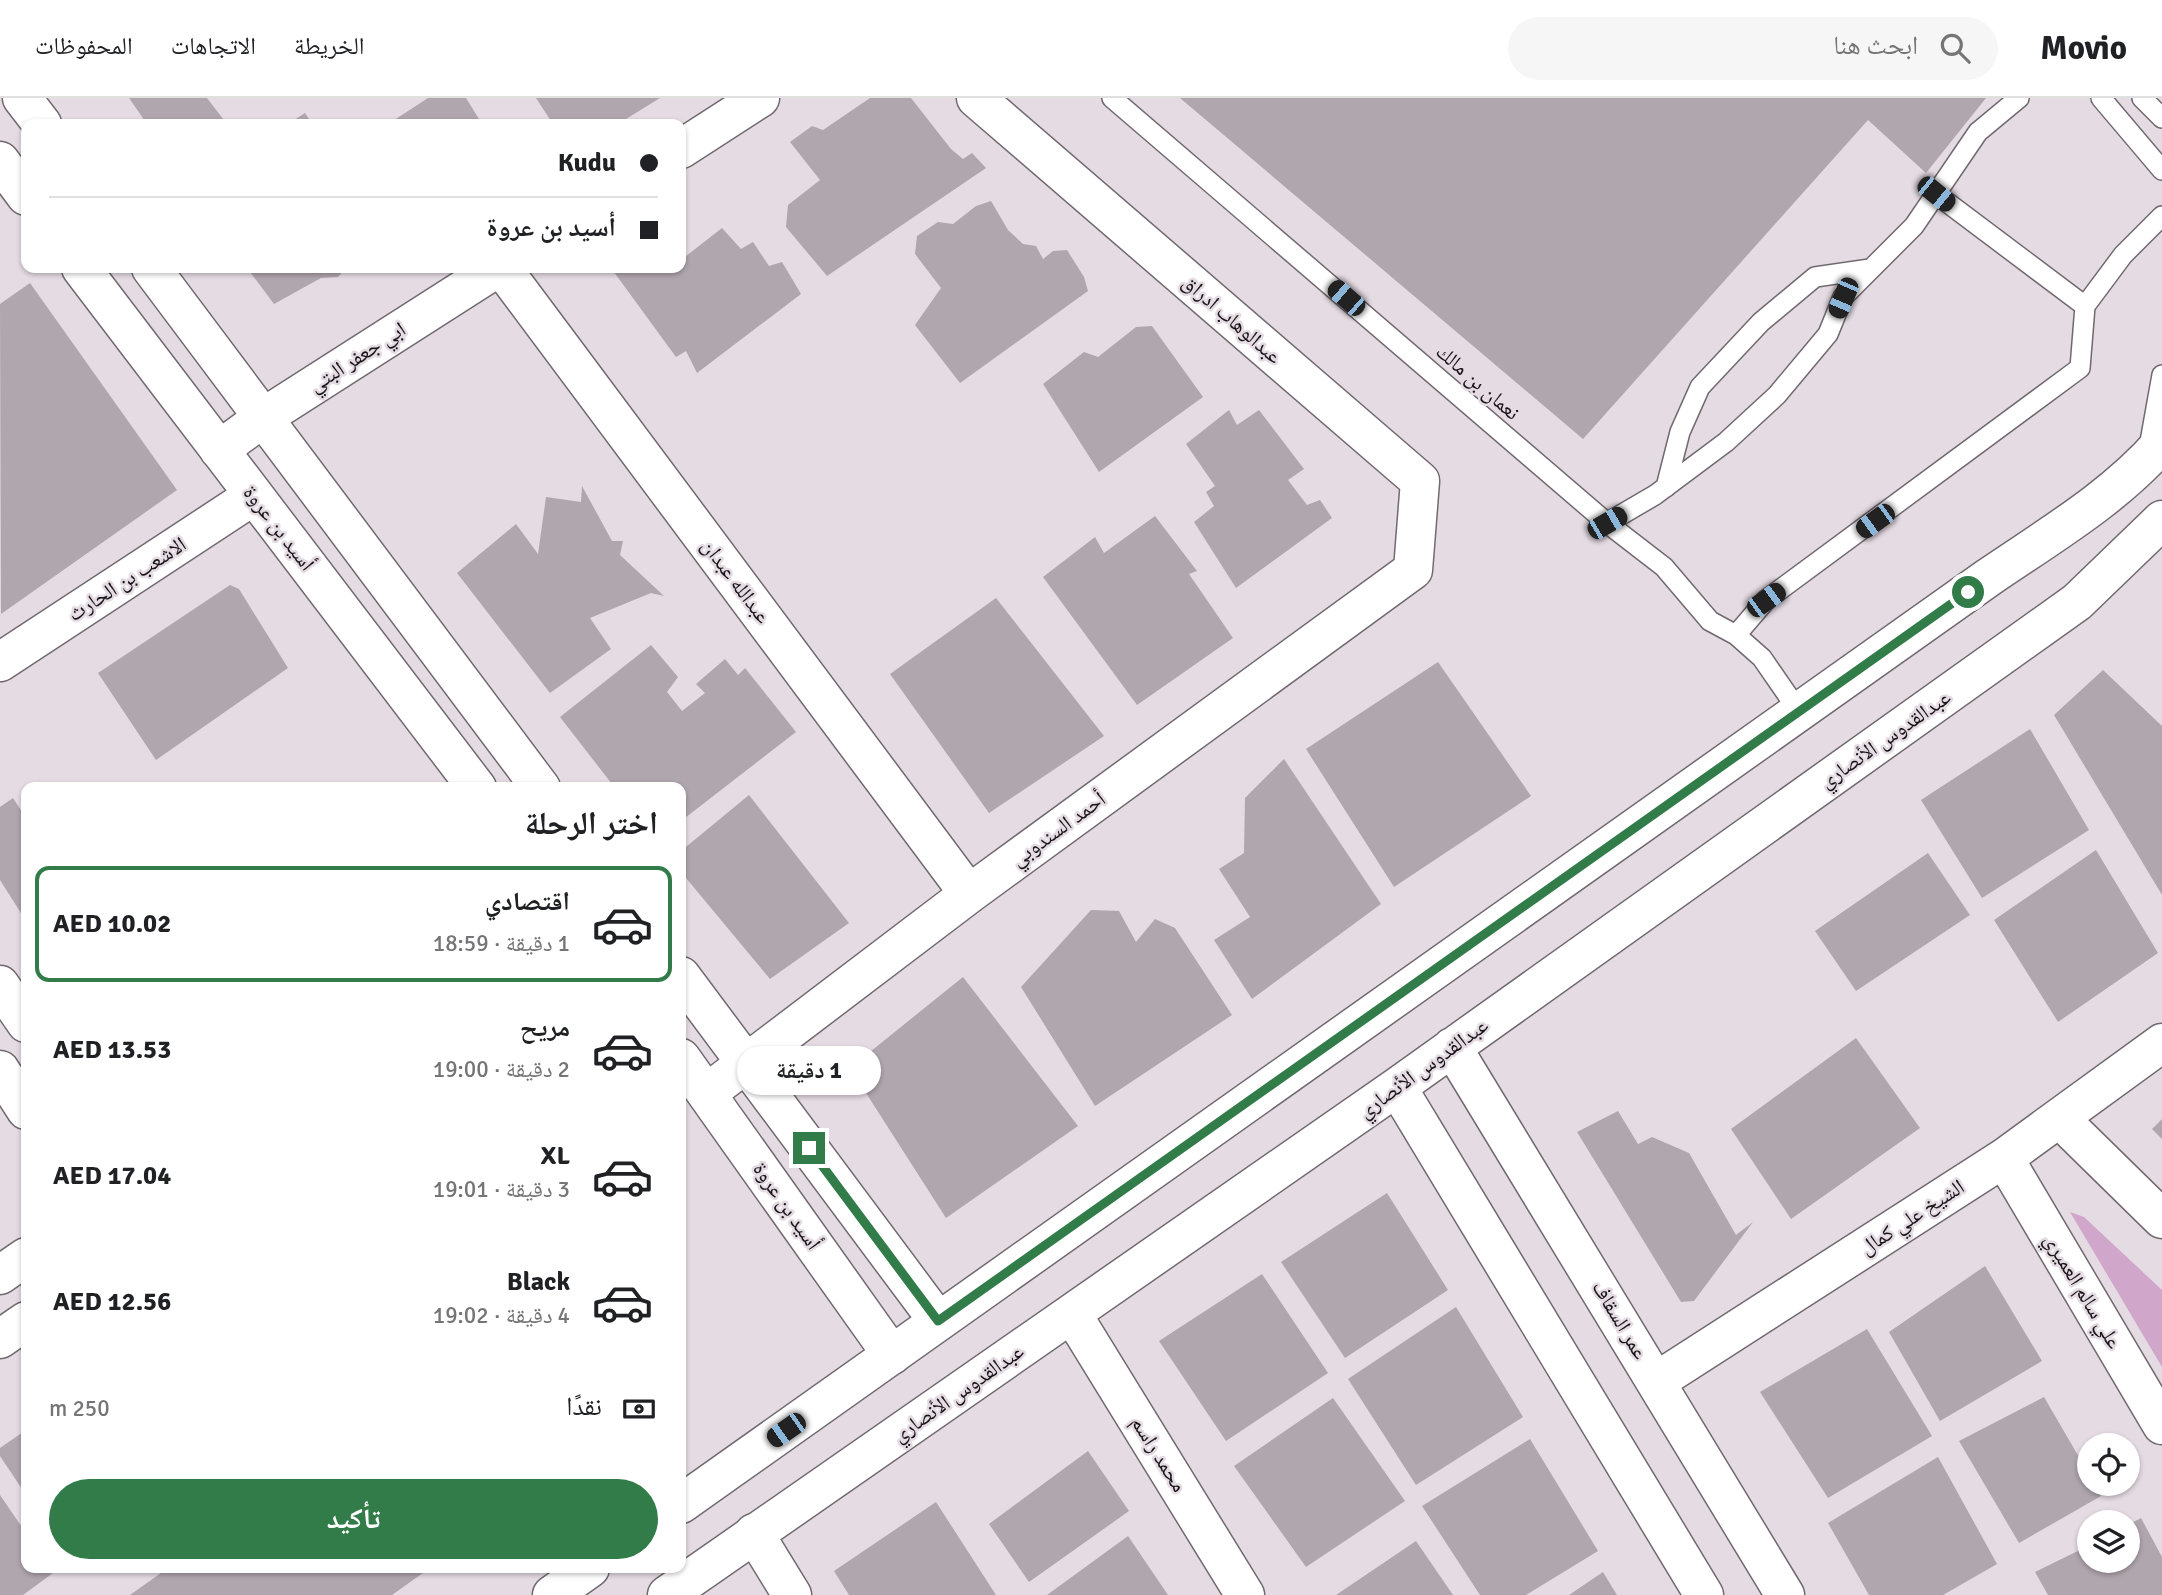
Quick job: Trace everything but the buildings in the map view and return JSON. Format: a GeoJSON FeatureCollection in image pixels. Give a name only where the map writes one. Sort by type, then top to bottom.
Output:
{"type":"FeatureCollection","features":[{"type":"Feature","properties":{"kind":"street"},"geometry":{"type":"LineString","coordinates":[[22,98],[38,119]]}},
{"type":"Feature","properties":{"kind":"street"},"geometry":{"type":"LineString","coordinates":[[686,146],[760,98]]}},
{"type":"Feature","properties":{"kind":"street","name":"عبدالوهاب ادراق"},"geometry":{"type":"LineString","coordinates":[[976,98],[1420,481],[1413,570]]}},
{"type":"Feature","properties":{"kind":"street"},"geometry":{"type":"LineString","coordinates":[[0,161],[21,189]]}},
{"type":"Feature","properties":{"kind":"street","name":"أسيد بن عروة"},"geometry":{"type":"LineString","coordinates":[[85,273],[472,782]]}},
{"type":"Feature","properties":{"kind":"street"},"geometry":{"type":"LineString","coordinates":[[155,273],[537,782]]}},
{"type":"Feature","properties":{"kind":"street","name":"ابي جعفر البتي"},"geometry":{"type":"LineString","coordinates":[[219,450],[264,417],[489,273]]}},
{"type":"Feature","properties":{"kind":"street","name":"عبدالله عبدان"},"geometry":{"type":"LineString","coordinates":[[506,273],[969,894]]}},
{"type":"Feature","properties":{"kind":"street"},"geometry":{"type":"LineString","coordinates":[[686,1500],[1802,709],[2095,505],[2154,452]]}},
{"type":"Feature","properties":{"kind":"street","name":"الاشعب بن الحارث"},"geometry":{"type":"LineString","coordinates":[[0,662],[253,496]]}},
{"type":"Feature","properties":{"kind":"street","name":"عبدالقدوس الأنصاري"},"geometry":{"type":"LineString","coordinates":[[667,1595],[1397,1087],[2077,602],[2162,520]]}},
{"type":"Feature","properties":{"kind":"street","name":"أحمد السندوبي"},"geometry":{"type":"LineString","coordinates":[[707,1093],[969,894],[1413,570]]}},
{"type":"Feature","properties":{"kind":"street"},"geometry":{"type":"LineString","coordinates":[[686,982],[938,1321]]}},
{"type":"Feature","properties":{"kind":"street"},"geometry":{"type":"LineString","coordinates":[[0,985],[21,1016]]}},
{"type":"Feature","properties":{"kind":"street","name":"الشيخ علي كمال"},"geometry":{"type":"LineString","coordinates":[[1657,1381],[2004,1158],[2162,1044]]}},
{"type":"Feature","properties":{"kind":"street","name":"عمر السقاف"},"geometry":{"type":"LineString","coordinates":[[1452,1047],[1785,1595]]}},
{"type":"Feature","properties":{"kind":"street","name":"أسيد بن عروة"},"geometry":{"type":"LineString","coordinates":[[686,1065],[892,1355]]}},
{"type":"Feature","properties":{"kind":"street"},"geometry":{"type":"LineString","coordinates":[[0,1070],[21,1102]]}},
{"type":"Feature","properties":{"kind":"street"},"geometry":{"type":"LineString","coordinates":[[1397,1087],[1704,1595]]}},
{"type":"Feature","properties":{"kind":"street"},"geometry":{"type":"LineString","coordinates":[[2059,1118],[2162,1219]]}},
{"type":"Feature","properties":{"kind":"street","name":"علي سالم العميري"},"geometry":{"type":"LineString","coordinates":[[2004,1158],[2162,1424]]}},
{"type":"Feature","properties":{"kind":"street"},"geometry":{"type":"LineString","coordinates":[[0,1275],[21,1260]]}},
{"type":"Feature","properties":{"kind":"street","name":"محمد راسم"},"geometry":{"type":"LineString","coordinates":[[1072,1314],[1245,1595]]}},
{"type":"Feature","properties":{"kind":"street"},"geometry":{"type":"LineString","coordinates":[[0,1339],[21,1324]]}},
{"type":"Feature","properties":{"kind":"street"},"geometry":{"type":"LineString","coordinates":[[754,1533],[792,1595]]}},
{"type":"Feature","properties":{"kind":"street"},"geometry":{"type":"LineString","coordinates":[[552,1595],[583,1573]]}},
{"type":"Feature","properties":{"kind":"lane","name":"نعمان بن مالك"},"geometry":{"type":"LineString","coordinates":[[1112,98],[1607,523],[1664,567],[1710,621],[1736,635],[1762,658],[1793,703],[1802,709]]}},
{"type":"Feature","properties":{"kind":"lane"},"geometry":{"type":"LineString","coordinates":[[1607,523],[1666,487],[1726,442],[1777,396],[1828,334],[1843,298],[1913,226],[1978,132],[2019,98]]}},
{"type":"Feature","properties":{"kind":"lane"},"geometry":{"type":"LineString","coordinates":[[2101,98],[2162,170]]}},
{"type":"Feature","properties":{"kind":"lane"},"geometry":{"type":"LineString","coordinates":[[2142,98],[2162,118]]}},
{"type":"Feature","properties":{"kind":"lane"},"geometry":{"type":"LineString","coordinates":[[1936,194],[2085,306]]}},
{"type":"Feature","properties":{"kind":"lane"},"geometry":{"type":"LineString","coordinates":[[1736,635],[1766,600],[2080,368],[2085,306],[2123,255],[2162,216]]}},
{"type":"Feature","properties":{"kind":"lane"},"geometry":{"type":"LineString","coordinates":[[1666,487],[1680,432],[1700,387],[1762,322],[1815,277],[1870,269]]}},
{"type":"Feature","properties":{"kind":"lane"},"geometry":{"type":"LineString","coordinates":[[2154,452],[2162,374]]}},
{"type":"Feature","properties":{"kind":"shaded area"},"geometry":{"type":"Polygon","coordinates":[[[2070,1212],[2084,1217],[2162,1290],[2162,1367],[2070,1212]]]}},
{"type":"Feature","properties":{"kind":"route"},"geometry":{"type":"LineString","coordinates":[[809,1148],[938,1321],[1968,592]]}}]}
